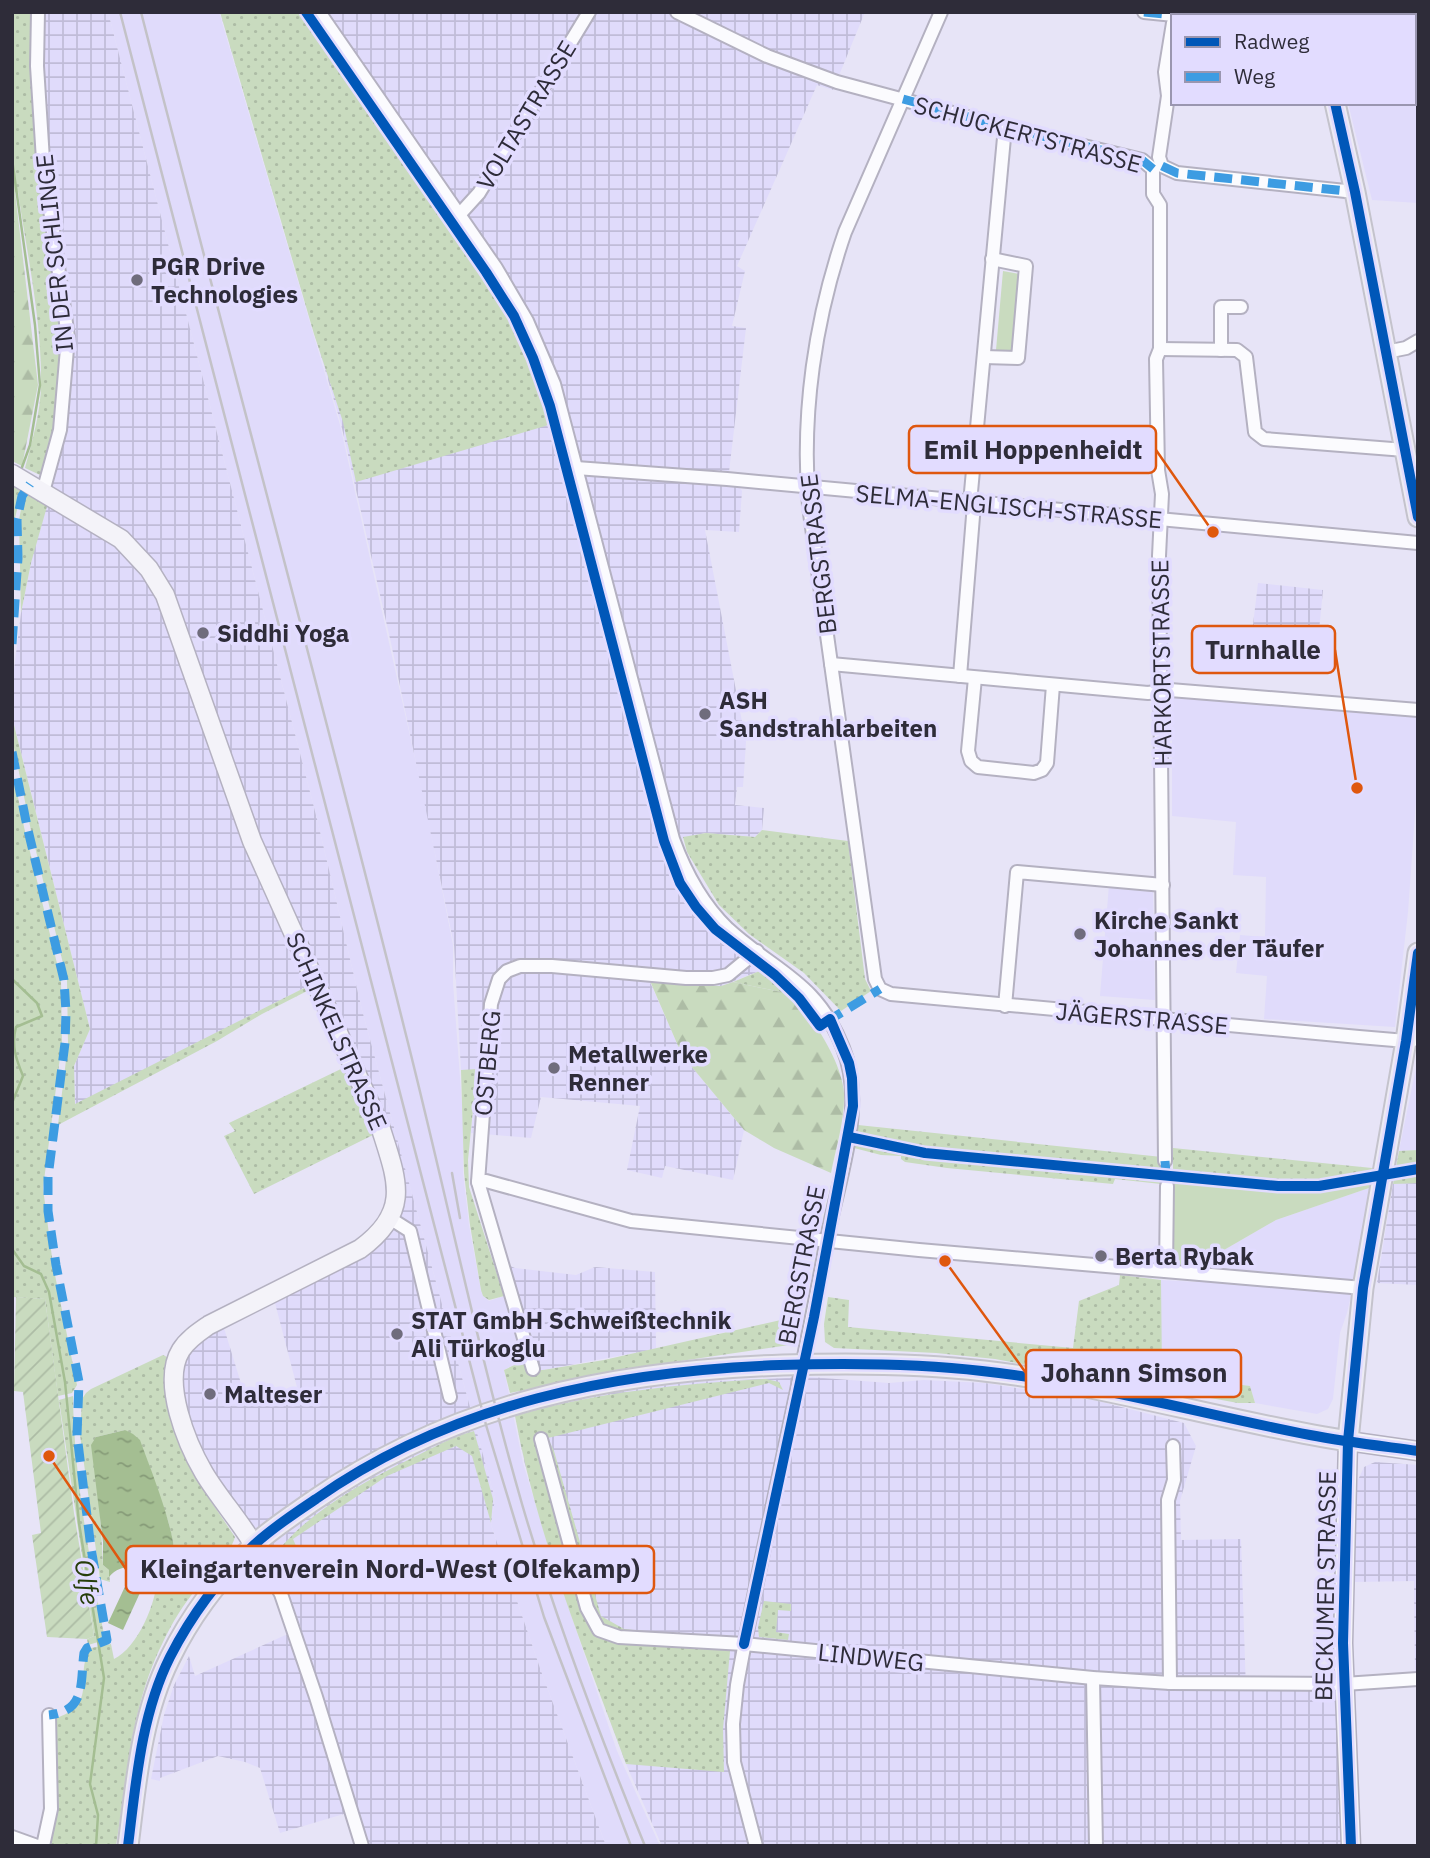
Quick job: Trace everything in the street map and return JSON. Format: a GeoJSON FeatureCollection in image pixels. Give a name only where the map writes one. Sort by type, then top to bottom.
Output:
{"type":"FeatureCollection","features":[{"type":"Feature","properties":{"kind":"main road"},"geometry":{"type":"LineString","coordinates":[[1335,105],[1355,191],[1418,517]]}},
{"type":"Feature","properties":{"kind":"main road","name":"BECKUMER STRASSE"},"geometry":{"type":"LineString","coordinates":[[1348,1441],[1363,1288],[1384,1165],[1412,1040],[1418,953]]}},
{"type":"Feature","properties":{"kind":"main road"},"geometry":{"type":"LineString","coordinates":[[128,1846],[146,1725],[168,1662],[198,1611],[254,1545],[298,1511],[373,1462],[425,1436],[517,1403],[608,1381],[738,1366],[911,1365],[1001,1373],[1107,1391],[1348,1441]]}},
{"type":"Feature","properties":{"kind":"street","name":"IN DER SCHLINGE"},"geometry":{"type":"LineString","coordinates":[[38,12],[37,66],[43,160],[68,337],[60,430],[43,492]]}},
{"type":"Feature","properties":{"kind":"street","name":"BERGSTRASSE"},"geometry":{"type":"LineString","coordinates":[[318,12],[496,268],[531,329],[554,384],[662,797],[681,860],[697,890],[727,928],[799,982],[830,1019],[849,1063],[853,1092],[849,1137],[737,1685],[733,1724],[734,1762],[756,1846]]}},
{"type":"Feature","properties":{"kind":"street","name":"VOLTASTRASSE"},"geometry":{"type":"LineString","coordinates":[[459,215],[479,193],[589,12]]}},
{"type":"Feature","properties":{"kind":"street"},"geometry":{"type":"LineString","coordinates":[[677,12],[767,56],[808,72],[903,99]]}},
{"type":"Feature","properties":{"kind":"street","name":"BERGSTRASSE"},"geometry":{"type":"LineString","coordinates":[[880,989],[875,979],[807,488],[810,410],[823,303],[845,232],[941,12]]}},
{"type":"Feature","properties":{"kind":"street"},"geometry":{"type":"LineString","coordinates":[[1144,12],[1174,14]]}},
{"type":"Feature","properties":{"kind":"street","name":"HARKORTSTRASSE"},"geometry":{"type":"LineString","coordinates":[[1165,1161],[1161,494],[1158,470],[1156,359],[1160,349],[1160,205],[1153,194],[1168,96],[1165,72],[1171,35]]}},
{"type":"Feature","properties":{"kind":"street","name":"SCHUCKERTSTRASSE"},"geometry":{"type":"LineString","coordinates":[[903,99],[1005,127],[1142,159],[1177,173],[1355,191]]}},
{"type":"Feature","properties":{"kind":"street"},"geometry":{"type":"LineString","coordinates":[[960,676],[974,504],[971,492],[1005,127]]}},
{"type":"Feature","properties":{"kind":"street"},"geometry":{"type":"LineString","coordinates":[[984,357],[1018,358],[1026,267],[992,260]]}},
{"type":"Feature","properties":{"kind":"street"},"geometry":{"type":"LineString","coordinates":[[1221,350],[1221,307],[1241,307]]}},
{"type":"Feature","properties":{"kind":"street"},"geometry":{"type":"LineString","coordinates":[[1386,352],[1406,348],[1418,341]]}},
{"type":"Feature","properties":{"kind":"street"},"geometry":{"type":"LineString","coordinates":[[1160,349],[1237,349],[1246,357],[1255,432],[1264,439],[1405,450]]}},
{"type":"Feature","properties":{"kind":"street","name":"SELMA-ENGLISCH-STRASSE"},"geometry":{"type":"LineString","coordinates":[[576,468],[1418,543]]}},
{"type":"Feature","properties":{"kind":"street","name":"SCHINKELSTRASSE"},"geometry":{"type":"LineString","coordinates":[[17,477],[121,539],[149,569],[165,595],[252,841],[380,1126],[396,1183],[396,1201],[391,1219]]}},
{"type":"Feature","properties":{"kind":"street"},"geometry":{"type":"LineString","coordinates":[[831,664],[1148,693],[1161,691],[1418,710]]}},
{"type":"Feature","properties":{"kind":"street"},"geometry":{"type":"LineString","coordinates":[[975,678],[968,751],[971,761],[978,767],[1034,773],[1042,770],[1047,763],[1053,685]]}},
{"type":"Feature","properties":{"kind":"street"},"geometry":{"type":"LineString","coordinates":[[1005,1006],[1017,872],[1163,885]]}},
{"type":"Feature","properties":{"kind":"street","name":"OSTBERG"},"geometry":{"type":"LineString","coordinates":[[533,1369],[478,1182],[491,1004],[499,979],[507,971],[520,966],[713,978],[728,975],[757,951]]}},
{"type":"Feature","properties":{"kind":"street","name":"JÄGERSTRASSE"},"geometry":{"type":"LineString","coordinates":[[880,989],[891,994],[1005,1006],[1412,1040]]}},
{"type":"Feature","properties":{"kind":"street"},"geometry":{"type":"LineString","coordinates":[[478,1182],[486,1181],[631,1221],[919,1250],[1363,1288]]}},
{"type":"Feature","properties":{"kind":"street"},"geometry":{"type":"LineString","coordinates":[[1166,1271],[1167,1186]]}},
{"type":"Feature","properties":{"kind":"street"},"geometry":{"type":"LineString","coordinates":[[362,1846],[281,1594],[254,1545],[204,1472],[189,1441],[177,1406],[173,1377],[181,1350],[191,1338],[209,1325],[360,1249],[379,1235],[391,1219],[410,1231],[450,1397]]}},
{"type":"Feature","properties":{"kind":"street","name":"LINDWEG"},"geometry":{"type":"LineString","coordinates":[[541,1439],[587,1608],[600,1630],[619,1637],[744,1644],[1170,1683],[1344,1684],[1418,1679]]}},
{"type":"Feature","properties":{"kind":"street"},"geometry":{"type":"LineString","coordinates":[[1348,1441],[1418,1451]]}},
{"type":"Feature","properties":{"kind":"street","name":"BECKUMER STRASSE"},"geometry":{"type":"LineString","coordinates":[[1348,1441],[1343,1604],[1351,1846]]}},
{"type":"Feature","properties":{"kind":"street"},"geometry":{"type":"LineString","coordinates":[[1170,1683],[1168,1500],[1174,1480],[1173,1446]]}},
{"type":"Feature","properties":{"kind":"street"},"geometry":{"type":"LineString","coordinates":[[1093,1678],[1096,1846]]}},
{"type":"Feature","properties":{"kind":"street"},"geometry":{"type":"LineString","coordinates":[[43,1846],[51,1809],[49,1716]]}},
{"type":"Feature","properties":{"kind":"shaded area"},"geometry":{"type":"Polygon","coordinates":[[[33,12],[108,12],[317,819],[362,1010],[495,1499],[491,1525],[541,1671],[606,1846],[357,1846],[347,1813],[280,1833],[260,1768],[245,1762],[218,1756],[160,1778],[160,1781],[151,1779],[164,1715],[174,1685],[189,1656],[195,1676],[301,1628],[286,1586],[269,1553],[209,1470],[182,1402],[181,1367],[195,1342],[385,1240],[397,1223],[401,1181],[310,985],[75,1105],[74,1066],[90,1029],[12,716],[12,686],[21,613],[31,563],[63,337],[37,161],[31,66],[33,12]],[[275,1303],[224,1328],[248,1406],[299,1395],[275,1303]]]}},
{"type":"Feature","properties":{"kind":"shaded area"},"geometry":{"type":"Polygon","coordinates":[[[108,12],[219,12],[340,425],[424,798],[453,945],[453,983],[463,1118],[463,1173],[481,1291],[489,1301],[504,1296],[523,1360],[504,1370],[523,1463],[552,1559],[617,1751],[660,1846],[606,1846],[541,1671],[491,1525],[495,1499],[362,1010],[317,819],[108,12]]]}},
{"type":"Feature","properties":{"kind":"shaded area"},"geometry":{"type":"Polygon","coordinates":[[[220,12],[865,12],[833,90],[817,85],[737,266],[745,271],[732,326],[746,328],[729,472],[742,491],[739,532],[705,530],[746,742],[743,787],[737,787],[735,805],[764,808],[762,830],[755,837],[705,833],[662,844],[679,884],[695,909],[734,948],[762,970],[721,986],[650,982],[682,1055],[744,1130],[733,1180],[665,1166],[662,1178],[627,1170],[640,1106],[541,1097],[531,1138],[471,1133],[477,1070],[461,1070],[454,945],[391,643],[341,424],[220,12]]]}},
{"type":"Feature","properties":{"kind":"shaded area"},"geometry":{"type":"Polygon","coordinates":[[[1418,32],[1418,203],[1372,200],[1348,105],[1416,105],[1418,32]]]}},
{"type":"Feature","properties":{"kind":"shaded area"},"geometry":{"type":"Polygon","coordinates":[[[1258,583],[1323,590],[1319,631],[1253,625],[1258,583]]]}},
{"type":"Feature","properties":{"kind":"shaded area"},"geometry":{"type":"Polygon","coordinates":[[[1172,695],[1418,716],[1418,772],[1408,912],[1395,1027],[1264,1019],[1267,976],[1236,973],[1240,935],[1265,937],[1266,877],[1233,875],[1236,822],[1172,816],[1172,695]]]}},
{"type":"Feature","properties":{"kind":"shaded area"},"geometry":{"type":"Polygon","coordinates":[[[1109,885],[1153,889],[1155,1000],[1100,996],[1109,885]]]}},
{"type":"Feature","properties":{"kind":"shaded area"},"geometry":{"type":"Polygon","coordinates":[[[1418,1058],[1418,1150],[1399,1151],[1418,1058]]]}},
{"type":"Feature","properties":{"kind":"shaded area"},"geometry":{"type":"Polygon","coordinates":[[[1418,1183],[1418,1285],[1377,1283],[1393,1184],[1418,1183]]]}},
{"type":"Feature","properties":{"kind":"shaded area"},"geometry":{"type":"Polygon","coordinates":[[[1369,1188],[1355,1278],[1340,1333],[1333,1399],[1328,1409],[1317,1414],[1255,1403],[1250,1386],[1161,1371],[1161,1280],[1196,1282],[1198,1265],[1276,1220],[1369,1188]]]}},
{"type":"Feature","properties":{"kind":"shaded area"},"geometry":{"type":"Polygon","coordinates":[[[493,1259],[515,1268],[576,1275],[595,1267],[655,1272],[656,1349],[543,1370],[526,1370],[493,1259]]]}},
{"type":"Feature","properties":{"kind":"shaded area"},"geometry":{"type":"Polygon","coordinates":[[[810,1377],[889,1383],[924,1380],[985,1383],[1098,1401],[1184,1423],[1196,1446],[1180,1501],[1181,1540],[1241,1539],[1246,1691],[1338,1690],[1342,1846],[662,1846],[626,1764],[580,1638],[524,1461],[515,1415],[562,1402],[690,1382],[810,1377]]]}},
{"type":"Feature","properties":{"kind":"shaded area"},"geometry":{"type":"Polygon","coordinates":[[[1375,1462],[1418,1465],[1418,1671],[1415,1672],[1414,1581],[1354,1582],[1357,1482],[1364,1467],[1375,1462]]]}},
{"type":"Feature","properties":{"kind":"green space"},"geometry":{"type":"Polygon","coordinates":[[[12,12],[33,12],[31,66],[37,161],[63,337],[54,429],[43,474],[40,475],[25,468],[36,426],[41,360],[37,312],[18,192],[12,193],[12,12]]]}},
{"type":"Feature","properties":{"kind":"green space"},"geometry":{"type":"Polygon","coordinates":[[[220,12],[301,12],[494,290],[525,348],[552,424],[356,482],[343,422],[314,334],[220,12]]]}},
{"type":"Feature","properties":{"kind":"green space"},"geometry":{"type":"Polygon","coordinates":[[[15,192],[38,385],[22,466],[12,461],[12,193],[15,192]]]}},
{"type":"Feature","properties":{"kind":"green space"},"geometry":{"type":"Polygon","coordinates":[[[1003,271],[1019,274],[1012,351],[996,350],[1003,271]]]}},
{"type":"Feature","properties":{"kind":"green space"},"geometry":{"type":"Polygon","coordinates":[[[12,484],[22,490],[15,518],[12,606],[12,484]]]}},
{"type":"Feature","properties":{"kind":"green space"},"geometry":{"type":"Polygon","coordinates":[[[28,492],[48,503],[31,563],[21,613],[19,520],[28,492]]]}},
{"type":"Feature","properties":{"kind":"green space"},"geometry":{"type":"Polygon","coordinates":[[[12,717],[90,1029],[74,1066],[75,1104],[310,985],[311,989],[58,1125],[68,1044],[67,980],[30,826],[12,738],[12,717]]]}},
{"type":"Feature","properties":{"kind":"green space"},"geometry":{"type":"Polygon","coordinates":[[[12,767],[61,980],[62,1042],[43,1188],[53,1265],[77,1385],[72,1393],[58,1396],[45,1299],[12,1297],[12,767]]]}},
{"type":"Feature","properties":{"kind":"green space"},"geometry":{"type":"Polygon","coordinates":[[[762,830],[848,841],[865,979],[871,991],[841,1011],[804,973],[749,934],[719,905],[687,852],[683,837],[706,833],[755,837],[762,830]]]}},
{"type":"Feature","properties":{"kind":"green space"},"geometry":{"type":"Polygon","coordinates":[[[762,970],[791,994],[733,982],[762,970]]]}},
{"type":"Feature","properties":{"kind":"green space"},"geometry":{"type":"Polygon","coordinates":[[[650,981],[721,986],[733,982],[791,994],[825,1040],[842,1081],[843,1113],[831,1173],[774,1148],[744,1130],[682,1055],[650,981]]]}},
{"type":"Feature","properties":{"kind":"green space"},"geometry":{"type":"Polygon","coordinates":[[[345,1067],[375,1134],[254,1194],[224,1136],[235,1131],[229,1123],[345,1067]]]}},
{"type":"Feature","properties":{"kind":"green space"},"geometry":{"type":"Polygon","coordinates":[[[477,1069],[468,1160],[469,1187],[504,1296],[489,1300],[483,1296],[481,1290],[464,1173],[461,1070],[477,1069]]]}},
{"type":"Feature","properties":{"kind":"green space"},"geometry":{"type":"Polygon","coordinates":[[[858,1125],[1162,1157],[1162,1171],[926,1150],[856,1137],[858,1125]]]}},
{"type":"Feature","properties":{"kind":"green space"},"geometry":{"type":"Polygon","coordinates":[[[855,1142],[926,1155],[1161,1176],[1161,1184],[1115,1179],[1113,1184],[947,1168],[905,1162],[901,1156],[881,1155],[854,1148],[855,1142]]]}},
{"type":"Feature","properties":{"kind":"green space"},"geometry":{"type":"Polygon","coordinates":[[[1173,1148],[1372,1168],[1371,1174],[1317,1182],[1275,1182],[1173,1171],[1173,1148]]]}},
{"type":"Feature","properties":{"kind":"green space"},"geometry":{"type":"Polygon","coordinates":[[[1418,1150],[1418,1183],[1393,1184],[1399,1151],[1418,1150]]]}},
{"type":"Feature","properties":{"kind":"green space"},"geometry":{"type":"Polygon","coordinates":[[[1171,1177],[1280,1189],[1320,1189],[1369,1182],[1369,1188],[1276,1220],[1198,1265],[1180,1264],[1173,1259],[1171,1177]]]}},
{"type":"Feature","properties":{"kind":"green space"},"geometry":{"type":"Polygon","coordinates":[[[1120,1275],[1161,1280],[1162,1371],[1250,1386],[1255,1403],[1238,1403],[995,1359],[834,1348],[825,1342],[824,1324],[828,1297],[849,1300],[848,1327],[1073,1348],[1079,1301],[1119,1285],[1120,1275]]]}},
{"type":"Feature","properties":{"kind":"green space"},"geometry":{"type":"Polygon","coordinates":[[[16,1297],[45,1299],[94,1636],[87,1639],[47,1637],[32,1535],[41,1533],[23,1392],[14,1391],[16,1297]]]}},
{"type":"Feature","properties":{"kind":"green space"},"geometry":{"type":"Polygon","coordinates":[[[803,1315],[796,1344],[633,1368],[510,1393],[504,1370],[523,1361],[526,1370],[543,1370],[604,1360],[803,1315]]]}},
{"type":"Feature","properties":{"kind":"green space"},"geometry":{"type":"Polygon","coordinates":[[[163,1355],[169,1358],[193,1469],[235,1537],[224,1557],[178,1614],[152,1666],[137,1716],[116,1846],[51,1846],[54,1719],[69,1712],[82,1697],[84,1668],[91,1648],[111,1644],[114,1659],[132,1644],[151,1606],[157,1569],[166,1569],[176,1556],[169,1524],[147,1460],[125,1430],[96,1437],[103,1565],[109,1570],[110,1582],[100,1579],[80,1435],[82,1399],[91,1389],[163,1355]]]}},
{"type":"Feature","properties":{"kind":"green space"},"geometry":{"type":"Polygon","coordinates":[[[766,1379],[779,1382],[783,1390],[769,1383],[548,1438],[601,1616],[624,1629],[731,1640],[723,1729],[724,1772],[626,1764],[549,1549],[524,1461],[515,1416],[639,1390],[766,1379]]]}},
{"type":"Feature","properties":{"kind":"green space"},"geometry":{"type":"Polygon","coordinates":[[[73,1396],[80,1489],[105,1640],[88,1645],[87,1639],[94,1636],[59,1400],[73,1396]]]}},
{"type":"Feature","properties":{"kind":"green space"},"geometry":{"type":"Polygon","coordinates":[[[474,1431],[493,1499],[491,1523],[472,1456],[456,1446],[387,1476],[293,1539],[303,1562],[283,1572],[277,1552],[321,1510],[392,1468],[474,1431]]]}},
{"type":"Feature","properties":{"kind":"green space"},"geometry":{"type":"Polygon","coordinates":[[[764,1601],[791,1604],[791,1611],[778,1610],[776,1632],[789,1634],[788,1640],[759,1637],[758,1627],[764,1601]]]}},
{"type":"Feature","properties":{"kind":"water"},"geometry":{"type":"Polygon","coordinates":[[[125,1430],[140,1440],[168,1521],[174,1564],[158,1569],[124,1568],[109,1577],[109,1570],[103,1565],[103,1542],[91,1445],[96,1437],[125,1430]]]}},
{"type":"Feature","properties":{"kind":"water"},"geometry":{"type":"Polygon","coordinates":[[[129,1578],[144,1584],[123,1630],[108,1623],[129,1578]]]}},
{"type":"Feature","properties":{"kind":"waterway","name":"Olfe"},"geometry":{"type":"LineString","coordinates":[[12,159],[35,325],[40,385],[30,445],[21,470]]}},
{"type":"Feature","properties":{"kind":"waterway","name":"Olfe"},"geometry":{"type":"LineString","coordinates":[[12,979],[37,1003],[42,1016],[16,1027],[15,1052],[23,1076],[12,1103]]}},
{"type":"Feature","properties":{"kind":"waterway","name":"Olfe"},"geometry":{"type":"LineString","coordinates":[[12,1249],[24,1266],[41,1274],[49,1292],[65,1382],[79,1523],[104,1678],[90,1784],[98,1815],[96,1846]]}},
{"type":"Feature","properties":{"kind":"railway"},"geometry":{"type":"LineString","coordinates":[[120,12],[486,1425],[544,1617],[631,1846]]}},
{"type":"Feature","properties":{"kind":"railway"},"geometry":{"type":"LineString","coordinates":[[141,12],[373,903],[522,1504],[564,1634],[645,1846]]}},
{"type":"Feature","properties":{"kind":"railway"},"geometry":{"type":"LineString","coordinates":[[452,1173],[460,1218]]}},
{"type":"Feature","properties":{"kind":"marked path"},"geometry":{"type":"LineString","coordinates":[[1144,12],[1171,15]]}},
{"type":"Feature","properties":{"kind":"marked path"},"geometry":{"type":"LineString","coordinates":[[903,99],[1142,160],[1153,169]]}},
{"type":"Feature","properties":{"kind":"marked path"},"geometry":{"type":"LineString","coordinates":[[1162,166],[1177,173],[1355,192]]}},
{"type":"Feature","properties":{"kind":"marked path"},"geometry":{"type":"LineString","coordinates":[[12,644],[18,558],[17,520],[22,496],[30,484]]}},
{"type":"Feature","properties":{"kind":"marked path"},"geometry":{"type":"LineString","coordinates":[[12,752],[64,980],[65,1043],[48,1177],[48,1211],[79,1382],[77,1435],[91,1548],[107,1640],[87,1648],[84,1653],[81,1684],[76,1701],[70,1708],[49,1715]]}},
{"type":"Feature","properties":{"kind":"marked path"},"geometry":{"type":"LineString","coordinates":[[826,1022],[880,989]]}},
{"type":"Feature","properties":{"kind":"marked path"},"geometry":{"type":"LineString","coordinates":[[1165,1161],[1167,1186]]}},
{"type":"Feature","properties":{"kind":"cycle path"},"geometry":{"type":"LineString","coordinates":[[306,12],[486,272],[514,316],[533,358],[550,406],[664,841],[680,883],[715,929],[775,975],[799,998],[820,1026],[830,1019],[849,1063],[853,1106],[814,1317],[744,1644]]}},
{"type":"Feature","properties":{"kind":"cycle path"},"geometry":{"type":"LineString","coordinates":[[1335,105],[1418,517]]}},
{"type":"Feature","properties":{"kind":"cycle path"},"geometry":{"type":"LineString","coordinates":[[1351,1846],[1343,1643],[1348,1441],[1363,1288],[1406,1041],[1418,953]]}},
{"type":"Feature","properties":{"kind":"cycle path"},"geometry":{"type":"LineString","coordinates":[[849,1137],[925,1153],[1278,1186],[1319,1186],[1418,1169]]}},
{"type":"Feature","properties":{"kind":"cycle path"},"geometry":{"type":"LineString","coordinates":[[128,1846],[141,1749],[152,1702],[178,1642],[218,1583],[261,1539],[284,1521],[369,1466],[423,1438],[538,1398],[657,1375],[718,1369],[856,1364],[957,1368],[1065,1383],[1310,1435],[1418,1451]]}},
{"type":"Feature","properties":{"kind":"place","name":"PGR Drive Technologies"},"geometry":{"type":"Point","coordinates":[137,280]}},
{"type":"Feature","properties":{"kind":"place","name":"Emil Hoppenheidt"},"geometry":{"type":"Point","coordinates":[1213,532]}},
{"type":"Feature","properties":{"kind":"place","name":"Siddhi Yoga"},"geometry":{"type":"Point","coordinates":[203,633]}},
{"type":"Feature","properties":{"kind":"place","name":"ASH Sandstrahlarbeiten"},"geometry":{"type":"Point","coordinates":[705,714]}},
{"type":"Feature","properties":{"kind":"place","name":"Turnhalle"},"geometry":{"type":"Point","coordinates":[1357,788]}},
{"type":"Feature","properties":{"kind":"place","name":"Kirche Sankt Johannes der Täufer"},"geometry":{"type":"Point","coordinates":[1080,934]}},
{"type":"Feature","properties":{"kind":"place","name":"Metallwerke Renner"},"geometry":{"type":"Point","coordinates":[554,1068]}},
{"type":"Feature","properties":{"kind":"place","name":"Berta Rybak"},"geometry":{"type":"Point","coordinates":[1101,1256]}},
{"type":"Feature","properties":{"kind":"place","name":"Johann Simson"},"geometry":{"type":"Point","coordinates":[945,1261]}},
{"type":"Feature","properties":{"kind":"place","name":"STAT GmbH Schweißtechnik Ali Türkoglu"},"geometry":{"type":"Point","coordinates":[397,1334]}},
{"type":"Feature","properties":{"kind":"place","name":"Malteser"},"geometry":{"type":"Point","coordinates":[210,1394]}},
{"type":"Feature","properties":{"kind":"place","name":"Kleingartenverein Nord-West (Olfekamp)"},"geometry":{"type":"Point","coordinates":[49,1456]}}]}
